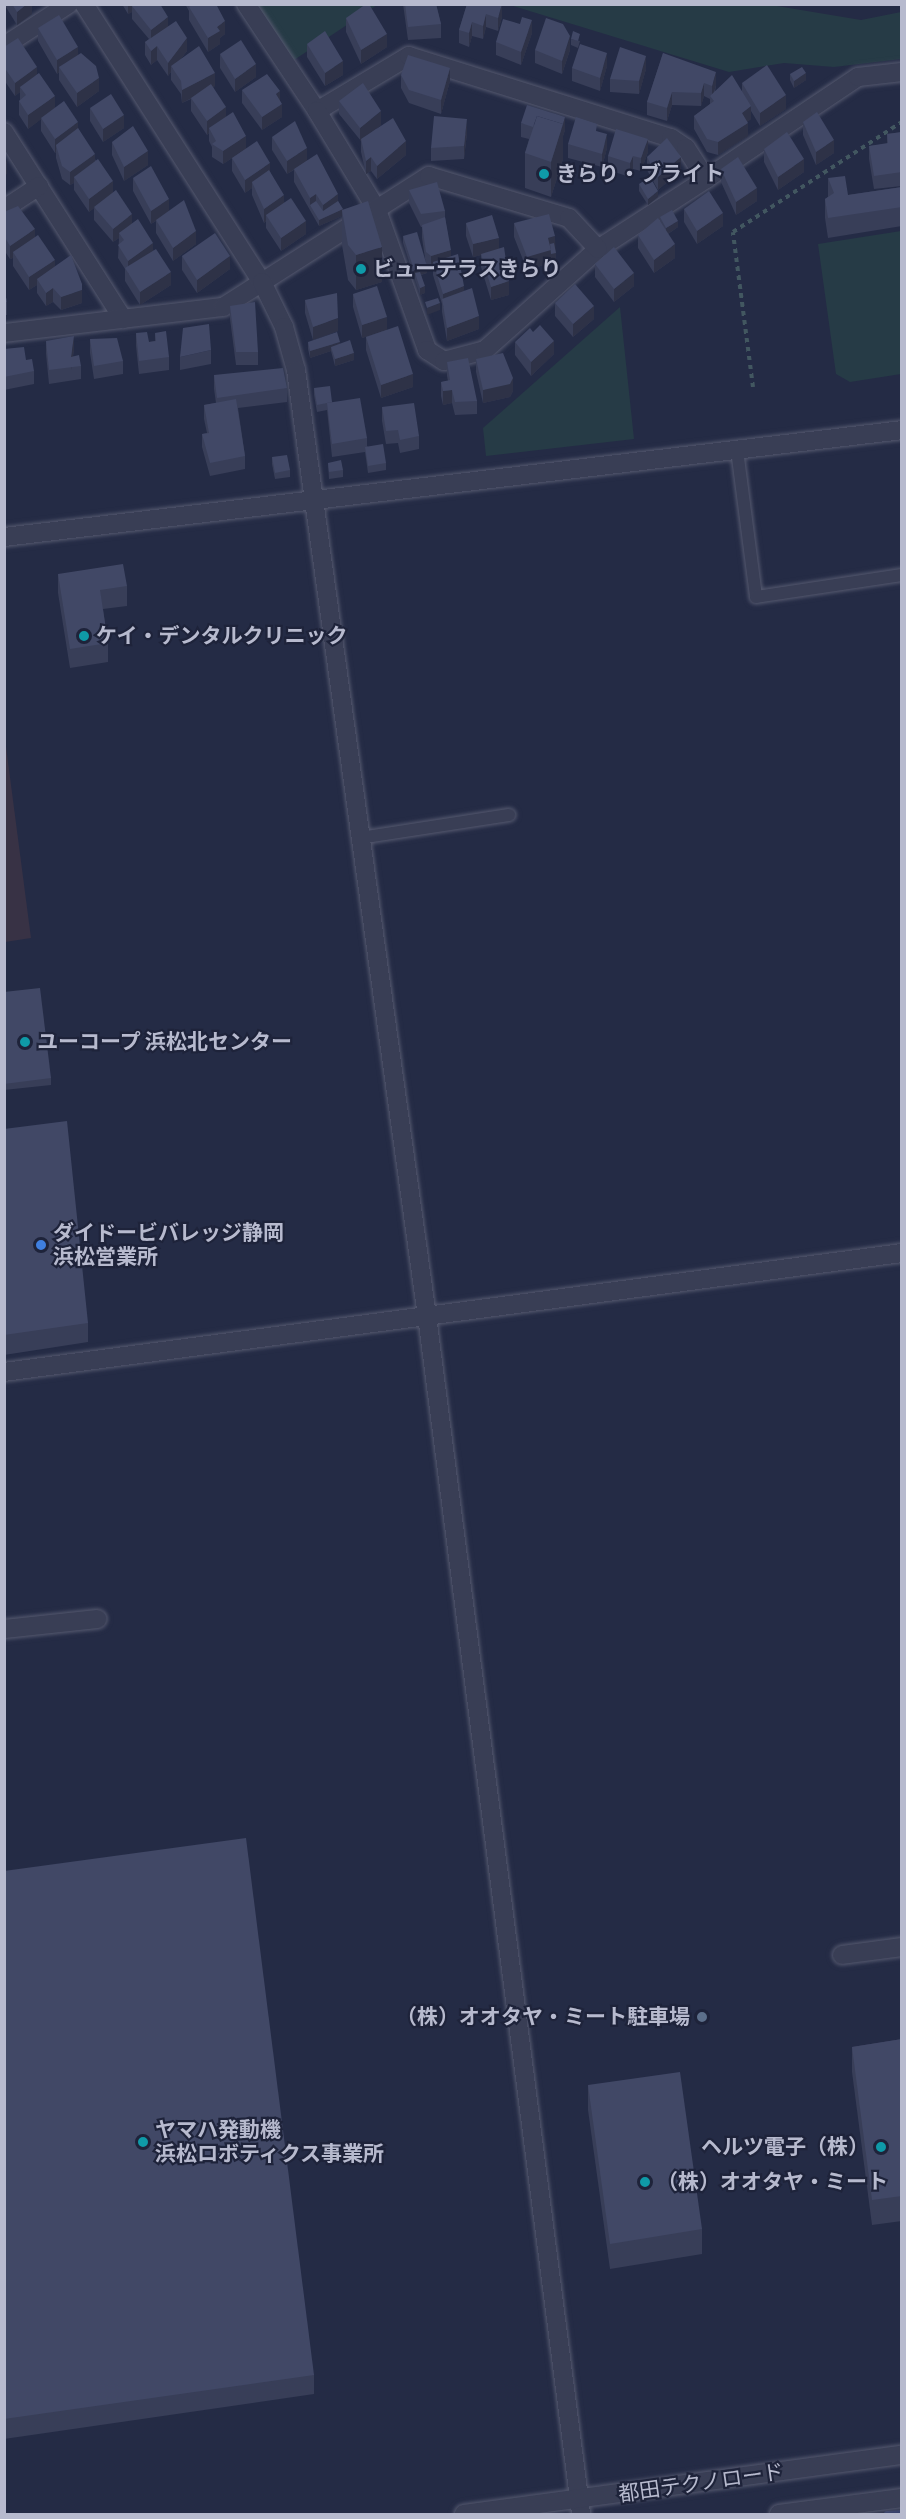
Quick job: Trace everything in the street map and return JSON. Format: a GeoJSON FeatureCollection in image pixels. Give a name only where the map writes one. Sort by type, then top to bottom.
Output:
{"type":"FeatureCollection","features":[{"type":"Feature","properties":{"kind":"street"},"geometry":{"type":"LineString","coordinates":[[4,46],[69,4]]}},
{"type":"Feature","properties":{"kind":"street"},"geometry":{"type":"LineString","coordinates":[[84,4],[262,282],[284,327],[296,370],[312,501],[427,1316],[580,2507]]}},
{"type":"Feature","properties":{"kind":"street"},"geometry":{"type":"LineString","coordinates":[[246,4],[377,210],[427,350],[444,361],[485,350],[598,249],[858,77],[902,72]]}},
{"type":"Feature","properties":{"kind":"street"},"geometry":{"type":"LineString","coordinates":[[316,111],[409,56],[671,138],[686,148],[706,179]]}},
{"type":"Feature","properties":{"kind":"street"},"geometry":{"type":"LineString","coordinates":[[4,132],[123,319]]}},
{"type":"Feature","properties":{"kind":"street"},"geometry":{"type":"LineString","coordinates":[[4,333],[223,307],[377,210],[417,181],[434,177],[574,221],[598,249]]}},
{"type":"Feature","properties":{"kind":"street"},"geometry":{"type":"LineString","coordinates":[[4,209],[39,186]]}},
{"type":"Feature","properties":{"kind":"street"},"geometry":{"type":"LineString","coordinates":[[4,537],[902,430]]}},
{"type":"Feature","properties":{"kind":"street"},"geometry":{"type":"LineString","coordinates":[[4,1372],[902,1252]]}},
{"type":"Feature","properties":{"kind":"street"},"geometry":{"type":"LineString","coordinates":[[4,1629],[97,1619]]}},
{"type":"Feature","properties":{"kind":"street"},"geometry":{"type":"LineString","coordinates":[[842,1955],[902,1947]]}},
{"type":"Feature","properties":{"kind":"street","name":"都田テクノロード"},"geometry":{"type":"LineString","coordinates":[[464,2514],[580,2507],[902,2456]]}},
{"type":"Feature","properties":{"kind":"street","name":"都田テクノロード"},"geometry":{"type":"LineString","coordinates":[[779,2514],[902,2498]]}},
{"type":"Feature","properties":{"kind":"lane"},"geometry":{"type":"LineString","coordinates":[[737,450],[756,597],[902,575]]}},
{"type":"Feature","properties":{"kind":"lane"},"geometry":{"type":"LineString","coordinates":[[360,838],[509,815]]}},
{"type":"Feature","properties":{"kind":"path"},"geometry":{"type":"LineString","coordinates":[[753,387],[733,232],[902,122]]}},
{"type":"Feature","properties":{"kind":"shaded area"},"geometry":{"type":"Polygon","coordinates":[[[765,4],[861,20],[901,12],[901,59],[834,67],[784,63],[729,72],[510,5],[765,4]]]}},
{"type":"Feature","properties":{"kind":"shaded area"},"geometry":{"type":"Polygon","coordinates":[[[256,5],[377,5],[294,60],[256,5]]]}},
{"type":"Feature","properties":{"kind":"shaded area"},"geometry":{"type":"Polygon","coordinates":[[[901,231],[901,374],[850,382],[836,374],[818,244],[901,231]]]}},
{"type":"Feature","properties":{"kind":"shaded area"},"geometry":{"type":"Polygon","coordinates":[[[620,307],[634,439],[486,456],[483,428],[620,307]]]}},
{"type":"Feature","properties":{"kind":"shaded area"},"geometry":{"type":"Polygon","coordinates":[[[5,739],[31,938],[4,942],[5,739]]]}},
{"type":"Feature","properties":{"kind":"building"},"geometry":{"type":"Polygon","coordinates":[[[12,4],[27,4],[17,12],[12,4]]]}},
{"type":"Feature","properties":{"kind":"building"},"geometry":{"type":"Polygon","coordinates":[[[133,4],[160,4],[168,17],[151,30],[132,6],[133,4]]]}},
{"type":"Feature","properties":{"kind":"building"},"geometry":{"type":"Polygon","coordinates":[[[193,4],[216,4],[225,21],[217,27],[220,31],[208,38],[189,7],[193,4]]]}},
{"type":"Feature","properties":{"kind":"building"},"geometry":{"type":"Polygon","coordinates":[[[369,4],[387,34],[361,50],[346,18],[369,4]]]}},
{"type":"Feature","properties":{"kind":"building"},"geometry":{"type":"Polygon","coordinates":[[[405,4],[436,4],[441,24],[408,27],[405,4]]]}},
{"type":"Feature","properties":{"kind":"building"},"geometry":{"type":"Polygon","coordinates":[[[467,4],[502,4],[498,18],[486,14],[483,26],[472,22],[469,33],[459,30],[467,4]]]}},
{"type":"Feature","properties":{"kind":"building"},"geometry":{"type":"Polygon","coordinates":[[[59,15],[78,47],[57,60],[38,28],[59,15]]]}},
{"type":"Feature","properties":{"kind":"building"},"geometry":{"type":"Polygon","coordinates":[[[522,17],[532,20],[521,52],[496,42],[503,19],[520,24],[522,17]]]}},
{"type":"Feature","properties":{"kind":"building"},"geometry":{"type":"Polygon","coordinates":[[[546,18],[563,24],[570,36],[562,61],[535,50],[546,18]]]}},
{"type":"Feature","properties":{"kind":"building"},"geometry":{"type":"Polygon","coordinates":[[[176,21],[187,38],[168,63],[157,46],[151,51],[145,42],[176,21]]]}},
{"type":"Feature","properties":{"kind":"building"},"geometry":{"type":"Polygon","coordinates":[[[325,31],[343,61],[325,73],[307,44],[325,31]]]}},
{"type":"Feature","properties":{"kind":"building"},"geometry":{"type":"Polygon","coordinates":[[[573,31],[580,34],[578,41],[571,39],[573,31]]]}},
{"type":"Feature","properties":{"kind":"building"},"geometry":{"type":"Polygon","coordinates":[[[18,38],[37,67],[15,83],[4,67],[4,47],[18,38]]]}},
{"type":"Feature","properties":{"kind":"building"},"geometry":{"type":"Polygon","coordinates":[[[241,40],[256,64],[235,79],[220,54],[241,40]]]}},
{"type":"Feature","properties":{"kind":"building"},"geometry":{"type":"Polygon","coordinates":[[[580,44],[607,53],[600,78],[572,68],[580,44]]]}},
{"type":"Feature","properties":{"kind":"building"},"geometry":{"type":"Polygon","coordinates":[[[199,46],[215,73],[182,90],[181,81],[171,66],[199,46]]]}},
{"type":"Feature","properties":{"kind":"building"},"geometry":{"type":"Polygon","coordinates":[[[620,47],[646,56],[639,81],[610,79],[620,47]]]}},
{"type":"Feature","properties":{"kind":"building"},"geometry":{"type":"Polygon","coordinates":[[[81,53],[96,66],[99,78],[77,93],[59,67],[81,53]]]}},
{"type":"Feature","properties":{"kind":"building"},"geometry":{"type":"Polygon","coordinates":[[[663,53],[716,72],[712,86],[704,83],[701,93],[672,92],[667,108],[647,102],[663,53]]]}},
{"type":"Feature","properties":{"kind":"building"},"geometry":{"type":"Polygon","coordinates":[[[408,55],[450,68],[441,100],[409,90],[401,75],[408,55]]]}},
{"type":"Feature","properties":{"kind":"building"},"geometry":{"type":"Polygon","coordinates":[[[767,65],[786,95],[760,113],[742,83],[767,65]]]}},
{"type":"Feature","properties":{"kind":"building"},"geometry":{"type":"Polygon","coordinates":[[[802,67],[806,73],[794,81],[790,74],[802,67]]]}},
{"type":"Feature","properties":{"kind":"building"},"geometry":{"type":"Polygon","coordinates":[[[39,73],[55,96],[28,115],[19,101],[26,95],[20,87],[39,73]]]}},
{"type":"Feature","properties":{"kind":"building"},"geometry":{"type":"Polygon","coordinates":[[[267,74],[280,91],[276,94],[282,104],[262,117],[242,90],[267,74]]]}},
{"type":"Feature","properties":{"kind":"building"},"geometry":{"type":"Polygon","coordinates":[[[732,75],[751,106],[742,113],[748,123],[718,142],[707,139],[694,116],[714,101],[710,96],[732,75]]]}},
{"type":"Feature","properties":{"kind":"building"},"geometry":{"type":"Polygon","coordinates":[[[363,83],[381,111],[360,128],[339,101],[363,83]]]}},
{"type":"Feature","properties":{"kind":"building"},"geometry":{"type":"Polygon","coordinates":[[[211,84],[226,107],[207,121],[191,98],[211,84]]]}},
{"type":"Feature","properties":{"kind":"building"},"geometry":{"type":"Polygon","coordinates":[[[111,94],[124,115],[103,129],[90,108],[111,94]]]}},
{"type":"Feature","properties":{"kind":"building"},"geometry":{"type":"Polygon","coordinates":[[[64,101],[78,122],[55,139],[41,118],[64,101]]]}},
{"type":"Feature","properties":{"kind":"building"},"geometry":{"type":"Polygon","coordinates":[[[527,105],[565,117],[563,124],[537,116],[533,127],[521,123],[527,105]]]}},
{"type":"Feature","properties":{"kind":"building"},"geometry":{"type":"Polygon","coordinates":[[[233,112],[246,136],[223,151],[212,144],[216,141],[209,128],[233,112]]]}},
{"type":"Feature","properties":{"kind":"building"},"geometry":{"type":"Polygon","coordinates":[[[817,112],[834,140],[816,152],[803,122],[817,112]]]}},
{"type":"Feature","properties":{"kind":"building"},"geometry":{"type":"Polygon","coordinates":[[[434,116],[467,119],[464,146],[431,148],[434,116]]]}},
{"type":"Feature","properties":{"kind":"building"},"geometry":{"type":"Polygon","coordinates":[[[537,116],[563,124],[551,162],[525,153],[537,116]]]}},
{"type":"Feature","properties":{"kind":"building"},"geometry":{"type":"Polygon","coordinates":[[[576,117],[597,124],[596,131],[607,134],[602,154],[568,144],[576,117]]]}},
{"type":"Feature","properties":{"kind":"building"},"geometry":{"type":"Polygon","coordinates":[[[393,118],[406,141],[377,166],[371,157],[366,161],[361,139],[393,118]]]}},
{"type":"Feature","properties":{"kind":"building"},"geometry":{"type":"Polygon","coordinates":[[[295,121],[307,148],[287,161],[272,137],[295,121]]]}},
{"type":"Feature","properties":{"kind":"building"},"geometry":{"type":"Polygon","coordinates":[[[133,126],[148,151],[124,167],[112,142],[133,126]]]}},
{"type":"Feature","properties":{"kind":"building"},"geometry":{"type":"Polygon","coordinates":[[[78,128],[95,154],[70,172],[62,166],[56,145],[78,128]]]}},
{"type":"Feature","properties":{"kind":"building"},"geometry":{"type":"Polygon","coordinates":[[[616,129],[648,139],[641,158],[633,156],[630,163],[608,156],[616,129]]]}},
{"type":"Feature","properties":{"kind":"building"},"geometry":{"type":"Polygon","coordinates":[[[787,132],[804,159],[778,177],[764,149],[787,132]]]}},
{"type":"Feature","properties":{"kind":"building"},"geometry":{"type":"Polygon","coordinates":[[[902,132],[902,172],[874,176],[869,146],[888,143],[887,134],[902,132]]]}},
{"type":"Feature","properties":{"kind":"building"},"geometry":{"type":"Polygon","coordinates":[[[667,138],[681,157],[658,177],[647,157],[667,138]]]}},
{"type":"Feature","properties":{"kind":"building"},"geometry":{"type":"Polygon","coordinates":[[[257,141],[270,163],[245,180],[232,158],[257,141]]]}},
{"type":"Feature","properties":{"kind":"building"},"geometry":{"type":"Polygon","coordinates":[[[317,154],[338,194],[323,205],[316,194],[310,198],[294,169],[317,154]]]}},
{"type":"Feature","properties":{"kind":"building"},"geometry":{"type":"Polygon","coordinates":[[[738,157],[757,188],[736,202],[721,169],[738,157]]]}},
{"type":"Feature","properties":{"kind":"building"},"geometry":{"type":"Polygon","coordinates":[[[98,159],[113,181],[89,199],[74,177],[98,159]]]}},
{"type":"Feature","properties":{"kind":"building"},"geometry":{"type":"Polygon","coordinates":[[[151,166],[169,199],[151,211],[133,178],[151,166]]]}},
{"type":"Feature","properties":{"kind":"building"},"geometry":{"type":"Polygon","coordinates":[[[269,170],[284,195],[264,209],[252,182],[269,170]]]}},
{"type":"Feature","properties":{"kind":"building"},"geometry":{"type":"Polygon","coordinates":[[[845,176],[848,195],[902,187],[902,207],[828,218],[825,199],[834,193],[828,178],[845,176]]]}},
{"type":"Feature","properties":{"kind":"building"},"geometry":{"type":"Polygon","coordinates":[[[650,177],[658,191],[648,199],[639,184],[650,177]]]}},
{"type":"Feature","properties":{"kind":"building"},"geometry":{"type":"Polygon","coordinates":[[[437,182],[445,211],[421,214],[409,190],[437,182]]]}},
{"type":"Feature","properties":{"kind":"building"},"geometry":{"type":"Polygon","coordinates":[[[116,190],[132,214],[113,229],[94,207],[116,190]]]}},
{"type":"Feature","properties":{"kind":"building"},"geometry":{"type":"Polygon","coordinates":[[[709,191],[723,213],[697,231],[684,209],[709,191]]]}},
{"type":"Feature","properties":{"kind":"building"},"geometry":{"type":"Polygon","coordinates":[[[291,198],[306,221],[281,238],[266,215],[291,198]]]}},
{"type":"Feature","properties":{"kind":"building"},"geometry":{"type":"Polygon","coordinates":[[[184,200],[196,231],[173,248],[156,220],[184,200]]]}},
{"type":"Feature","properties":{"kind":"building"},"geometry":{"type":"Polygon","coordinates":[[[316,201],[323,211],[338,201],[343,209],[319,220],[310,205],[316,201]]]}},
{"type":"Feature","properties":{"kind":"building"},"geometry":{"type":"Polygon","coordinates":[[[368,201],[382,247],[356,255],[348,245],[342,210],[368,201]]]}},
{"type":"Feature","properties":{"kind":"building"},"geometry":{"type":"Polygon","coordinates":[[[18,206],[35,229],[10,246],[4,236],[4,212],[18,206]]]}},
{"type":"Feature","properties":{"kind":"building"},"geometry":{"type":"Polygon","coordinates":[[[672,210],[678,221],[666,228],[660,217],[672,210]]]}},
{"type":"Feature","properties":{"kind":"building"},"geometry":{"type":"Polygon","coordinates":[[[549,214],[555,236],[548,238],[551,250],[527,257],[514,223],[549,214]]]}},
{"type":"Feature","properties":{"kind":"building"},"geometry":{"type":"Polygon","coordinates":[[[492,215],[499,238],[473,244],[466,223],[492,215]]]}},
{"type":"Feature","properties":{"kind":"building"},"geometry":{"type":"Polygon","coordinates":[[[445,217],[451,250],[431,256],[426,252],[422,225],[445,217]]]}},
{"type":"Feature","properties":{"kind":"building"},"geometry":{"type":"Polygon","coordinates":[[[658,218],[675,244],[654,260],[638,235],[658,218]]]}},
{"type":"Feature","properties":{"kind":"building"},"geometry":{"type":"Polygon","coordinates":[[[138,219],[153,243],[128,261],[118,245],[124,240],[119,233],[138,219]]]}},
{"type":"Feature","properties":{"kind":"building"},"geometry":{"type":"Polygon","coordinates":[[[417,232],[427,266],[414,270],[403,236],[417,232]]]}},
{"type":"Feature","properties":{"kind":"building"},"geometry":{"type":"Polygon","coordinates":[[[215,233],[230,256],[197,280],[182,256],[215,233]]]}},
{"type":"Feature","properties":{"kind":"building"},"geometry":{"type":"Polygon","coordinates":[[[38,235],[55,260],[29,277],[13,252],[38,235]]]}},
{"type":"Feature","properties":{"kind":"building"},"geometry":{"type":"Polygon","coordinates":[[[554,243],[556,253],[551,254],[550,244],[554,243]]]}},
{"type":"Feature","properties":{"kind":"building"},"geometry":{"type":"Polygon","coordinates":[[[504,247],[509,281],[491,287],[481,254],[504,247]]]}},
{"type":"Feature","properties":{"kind":"building"},"geometry":{"type":"Polygon","coordinates":[[[614,247],[634,273],[614,289],[595,264],[614,247]]]}},
{"type":"Feature","properties":{"kind":"building"},"geometry":{"type":"Polygon","coordinates":[[[156,249],[171,272],[140,292],[125,268],[156,249]]]}},
{"type":"Feature","properties":{"kind":"building"},"geometry":{"type":"Polygon","coordinates":[[[458,254],[464,286],[443,294],[433,262],[458,254]]]}},
{"type":"Feature","properties":{"kind":"building"},"geometry":{"type":"Polygon","coordinates":[[[71,255],[82,290],[61,297],[53,288],[46,293],[37,279],[71,255]]]}},
{"type":"Feature","properties":{"kind":"building"},"geometry":{"type":"Polygon","coordinates":[[[420,272],[425,286],[420,288],[415,273],[420,272]]]}},
{"type":"Feature","properties":{"kind":"building"},"geometry":{"type":"Polygon","coordinates":[[[575,284],[594,306],[573,324],[555,303],[575,284]]]}},
{"type":"Feature","properties":{"kind":"building"},"geometry":{"type":"Polygon","coordinates":[[[377,286],[387,317],[362,325],[353,294],[377,286]]]}},
{"type":"Feature","properties":{"kind":"building"},"geometry":{"type":"Polygon","coordinates":[[[472,288],[479,316],[447,328],[442,299],[472,288]]]}},
{"type":"Feature","properties":{"kind":"building"},"geometry":{"type":"Polygon","coordinates":[[[337,293],[338,318],[313,327],[305,300],[337,293]]]}},
{"type":"Feature","properties":{"kind":"building"},"geometry":{"type":"Polygon","coordinates":[[[438,298],[440,303],[427,308],[425,302],[438,298]]]}},
{"type":"Feature","properties":{"kind":"building"},"geometry":{"type":"Polygon","coordinates":[[[255,302],[258,352],[236,352],[230,306],[255,302]]]}},
{"type":"Feature","properties":{"kind":"building"},"geometry":{"type":"Polygon","coordinates":[[[209,324],[211,350],[180,357],[183,328],[209,324]]]}},
{"type":"Feature","properties":{"kind":"building"},"geometry":{"type":"Polygon","coordinates":[[[540,325],[554,341],[531,362],[515,342],[530,328],[533,332],[540,325]]]}},
{"type":"Feature","properties":{"kind":"building"},"geometry":{"type":"Polygon","coordinates":[[[398,326],[413,374],[381,385],[366,337],[398,326]]]}},
{"type":"Feature","properties":{"kind":"building"},"geometry":{"type":"Polygon","coordinates":[[[166,331],[169,357],[139,361],[136,333],[147,332],[149,342],[156,341],[155,333],[166,331]]]}},
{"type":"Feature","properties":{"kind":"building"},"geometry":{"type":"Polygon","coordinates":[[[337,332],[340,342],[310,351],[308,342],[337,332]]]}},
{"type":"Feature","properties":{"kind":"building"},"geometry":{"type":"Polygon","coordinates":[[[74,336],[71,357],[79,355],[81,366],[49,370],[46,341],[74,336]]]}},
{"type":"Feature","properties":{"kind":"building"},"geometry":{"type":"Polygon","coordinates":[[[117,338],[123,361],[94,366],[90,339],[117,338]]]}},
{"type":"Feature","properties":{"kind":"building"},"geometry":{"type":"Polygon","coordinates":[[[350,340],[354,353],[335,359],[331,347],[350,340]]]}},
{"type":"Feature","properties":{"kind":"building"},"geometry":{"type":"Polygon","coordinates":[[[24,347],[26,360],[32,359],[34,371],[4,377],[4,349],[24,347]]]}},
{"type":"Feature","properties":{"kind":"building"},"geometry":{"type":"Polygon","coordinates":[[[503,353],[513,378],[510,384],[483,390],[476,359],[503,353]]]}},
{"type":"Feature","properties":{"kind":"building"},"geometry":{"type":"Polygon","coordinates":[[[468,358],[477,401],[455,402],[452,390],[443,391],[441,382],[450,380],[447,362],[468,358]]]}},
{"type":"Feature","properties":{"kind":"building"},"geometry":{"type":"Polygon","coordinates":[[[283,368],[287,388],[217,398],[214,375],[283,368]]]}},
{"type":"Feature","properties":{"kind":"building"},"geometry":{"type":"Polygon","coordinates":[[[330,386],[332,402],[317,405],[314,388],[330,386]]]}},
{"type":"Feature","properties":{"kind":"building"},"geometry":{"type":"Polygon","coordinates":[[[360,398],[367,438],[332,444],[327,403],[360,398]]]}},
{"type":"Feature","properties":{"kind":"building"},"geometry":{"type":"Polygon","coordinates":[[[236,399],[245,456],[210,463],[202,434],[209,433],[204,405],[236,399]]]}},
{"type":"Feature","properties":{"kind":"building"},"geometry":{"type":"Polygon","coordinates":[[[414,403],[419,436],[400,440],[398,430],[386,431],[382,407],[414,403]]]}},
{"type":"Feature","properties":{"kind":"building"},"geometry":{"type":"Polygon","coordinates":[[[383,444],[386,463],[368,466],[365,447],[383,444]]]}},
{"type":"Feature","properties":{"kind":"building"},"geometry":{"type":"Polygon","coordinates":[[[287,455],[290,470],[275,473],[272,457],[287,455]]]}},
{"type":"Feature","properties":{"kind":"building"},"geometry":{"type":"Polygon","coordinates":[[[341,460],[343,470],[329,472],[328,463],[341,460]]]}},
{"type":"Feature","properties":{"kind":"building","name":"ケイ・デンタルクリニック"},"geometry":{"type":"Polygon","coordinates":[[[123,564],[127,586],[100,590],[108,643],[70,649],[58,574],[123,564]]]}},
{"type":"Feature","properties":{"kind":"building","name":"ユーコープ 浜松北センター"},"geometry":{"type":"Polygon","coordinates":[[[40,988],[51,1078],[4,1084],[4,992],[40,988]]]}},
{"type":"Feature","properties":{"kind":"building","name":"ダイドービバレッジ静岡 浜松営業所"},"geometry":{"type":"Polygon","coordinates":[[[67,1121],[88,1323],[4,1335],[4,1129],[67,1121]]]}},
{"type":"Feature","properties":{"kind":"building","name":"ヤマハ発動機 浜松ロボティクス事業所"},"geometry":{"type":"Polygon","coordinates":[[[246,1838],[314,2375],[4,2419],[4,1871],[246,1838]]]}},
{"type":"Feature","properties":{"kind":"building","name":"ヘルツ電子（株）"},"geometry":{"type":"Polygon","coordinates":[[[902,2039],[902,2196],[872,2200],[852,2047],[902,2039]]]}},
{"type":"Feature","properties":{"kind":"building","name":"（株）オオタヤ・ミート"},"geometry":{"type":"Polygon","coordinates":[[[680,2072],[702,2229],[610,2244],[588,2085],[680,2072]]]}},
{"type":"Feature","properties":{"kind":"waterway"},"geometry":{"type":"LineString","coordinates":[[887,2514],[902,2513]]}},
{"type":"Feature","properties":{"kind":"place","name":"きらり・ブライト"},"geometry":{"type":"Point","coordinates":[544,174]}},
{"type":"Feature","properties":{"kind":"place","name":"ビューテラスきらり"},"geometry":{"type":"Point","coordinates":[361,269]}},
{"type":"Feature","properties":{"kind":"place","name":"ケイ・デンタルクリニック"},"geometry":{"type":"Point","coordinates":[84,636]}},
{"type":"Feature","properties":{"kind":"place","name":"ユーコープ 浜松北センター"},"geometry":{"type":"Point","coordinates":[25,1042]}},
{"type":"Feature","properties":{"kind":"place","name":"ダイドービバレッジ静岡 浜松営業所"},"geometry":{"type":"Point","coordinates":[41,1245]}},
{"type":"Feature","properties":{"kind":"place","name":"（株）オオタヤ・ミート駐車場"},"geometry":{"type":"Point","coordinates":[702,2017]}},
{"type":"Feature","properties":{"kind":"place","name":"ヤマハ発動機 浜松ロボティクス事業所"},"geometry":{"type":"Point","coordinates":[143,2142]}},
{"type":"Feature","properties":{"kind":"place","name":"ヘルツ電子（株）"},"geometry":{"type":"Point","coordinates":[881,2147]}},
{"type":"Feature","properties":{"kind":"place","name":"（株）オオタヤ・ミート"},"geometry":{"type":"Point","coordinates":[645,2182]}}]}
